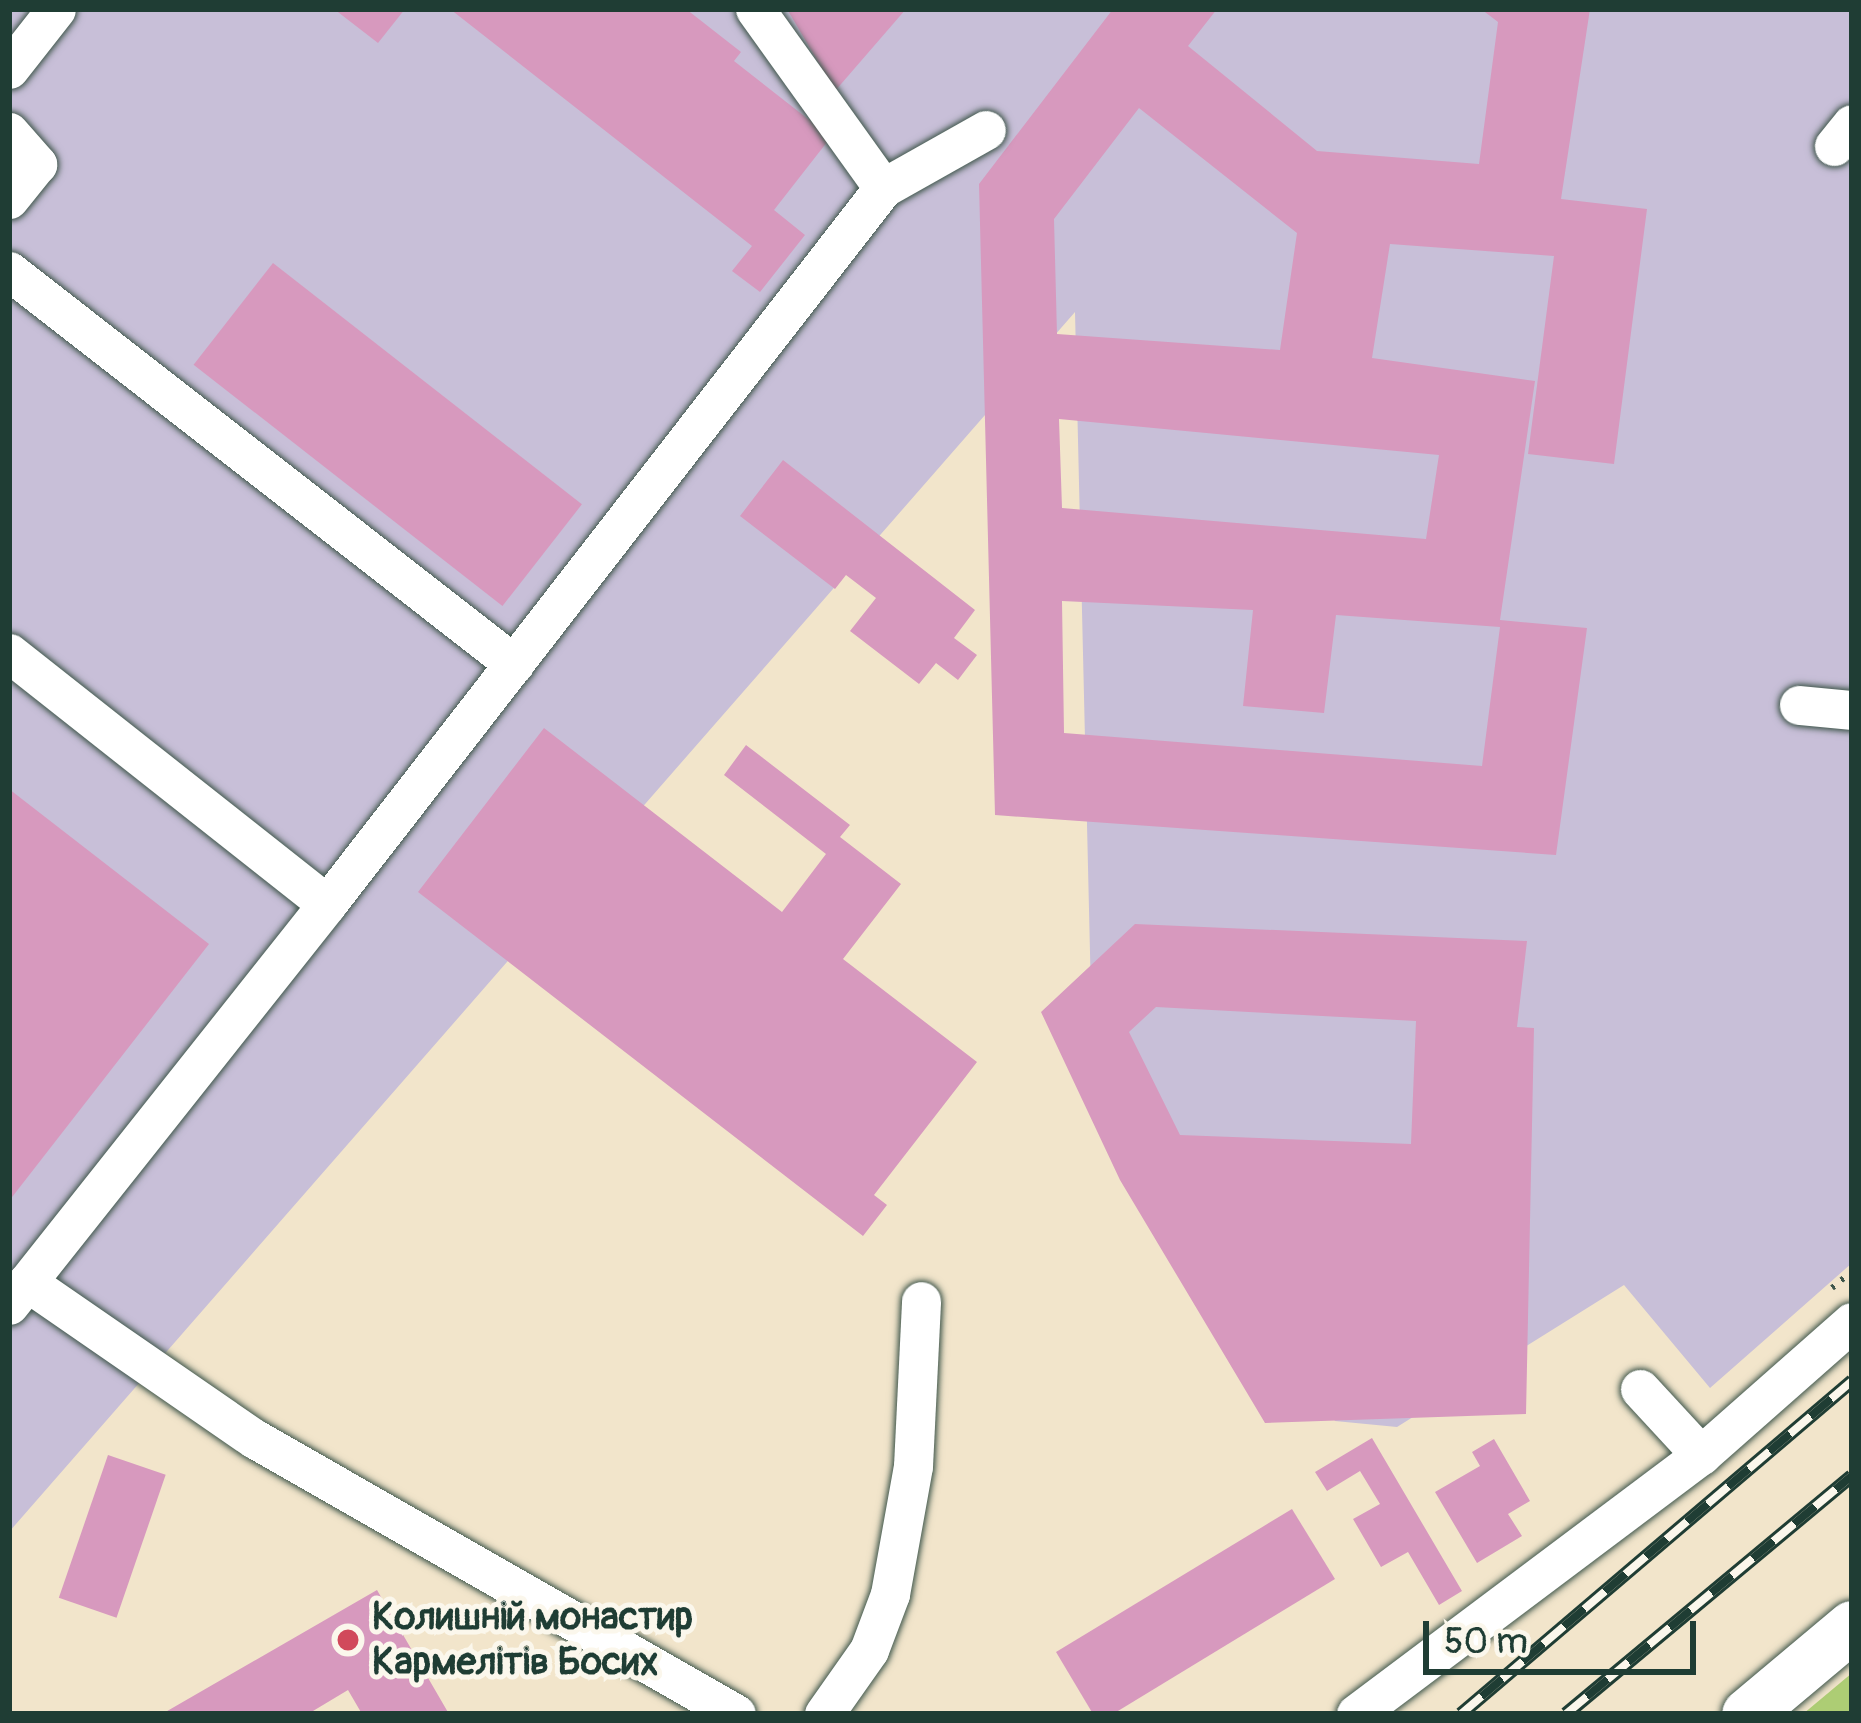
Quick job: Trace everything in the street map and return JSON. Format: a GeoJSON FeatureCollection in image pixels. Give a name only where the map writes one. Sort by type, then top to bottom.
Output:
{"type":"FeatureCollection","features":[{"type":"Feature","properties":{"kind":"main road"},"geometry":{"type":"LineString","coordinates":[[1747,1714],[1852,1626]]}},
{"type":"Feature","properties":{"kind":"street"},"geometry":{"type":"LineString","coordinates":[[9,70],[56,9]]}},
{"type":"Feature","properties":{"kind":"street"},"geometry":{"type":"LineString","coordinates":[[755,9],[883,188]]}},
{"type":"Feature","properties":{"kind":"street"},"geometry":{"type":"LineString","coordinates":[[736,1714],[254,1439],[18,1293],[883,188],[986,130]]}},
{"type":"Feature","properties":{"kind":"street"},"geometry":{"type":"LineString","coordinates":[[9,132],[37,164],[9,199]]}},
{"type":"Feature","properties":{"kind":"street"},"geometry":{"type":"LineString","coordinates":[[9,272],[514,664]]}},
{"type":"Feature","properties":{"kind":"street"},"geometry":{"type":"LineString","coordinates":[[9,653],[327,904]]}},
{"type":"Feature","properties":{"kind":"street"},"geometry":{"type":"LineString","coordinates":[[1799,705],[1852,710]]}},
{"type":"Feature","properties":{"kind":"street"},"geometry":{"type":"LineString","coordinates":[[824,1714],[869,1650],[890,1594],[914,1466],[921,1300]]}},
{"type":"Feature","properties":{"kind":"street"},"geometry":{"type":"LineString","coordinates":[[1356,1714],[1701,1455],[1852,1322]]}},
{"type":"Feature","properties":{"kind":"street"},"geometry":{"type":"LineString","coordinates":[[1640,1389],[1701,1455]]}},
{"type":"Feature","properties":{"kind":"shaded area"},"geometry":{"type":"Polygon","coordinates":[[[9,9],[1852,9],[1852,1263],[1710,1388],[1624,1285],[1397,1427],[1335,1421],[1091,995],[1075,312],[9,1532],[9,9]]]}},
{"type":"Feature","properties":{"kind":"green space"},"geometry":{"type":"Polygon","coordinates":[[[1852,1673],[1852,1714],[1803,1714],[1852,1673]]]}},
{"type":"Feature","properties":{"kind":"building"},"geometry":{"type":"Polygon","coordinates":[[[334,9],[405,9],[378,43],[334,9]]]}},
{"type":"Feature","properties":{"kind":"building"},"geometry":{"type":"Polygon","coordinates":[[[450,9],[686,9],[741,52],[734,61],[831,137],[774,210],[805,235],[760,292],[732,271],[752,246],[450,9]]]}},
{"type":"Feature","properties":{"kind":"building"},"geometry":{"type":"Polygon","coordinates":[[[787,9],[906,9],[835,91],[787,9]]]}},
{"type":"Feature","properties":{"kind":"building"},"geometry":{"type":"Polygon","coordinates":[[[1113,9],[1217,9],[1188,46],[1317,151],[1479,164],[1498,22],[1481,9],[1590,9],[1561,199],[1647,209],[1614,464],[1528,454],[1554,256],[1390,244],[1372,358],[1535,381],[1500,620],[1587,628],[1556,855],[995,815],[979,184],[1113,9]],[[1139,108],[1054,219],[1057,334],[1280,350],[1297,233],[1139,108]],[[1059,419],[1062,508],[1426,539],[1439,455],[1059,419]],[[1062,601],[1064,733],[1482,766],[1500,627],[1336,615],[1324,713],[1243,706],[1253,610],[1062,601]]]}},
{"type":"Feature","properties":{"kind":"building"},"geometry":{"type":"Polygon","coordinates":[[[273,263],[582,504],[502,606],[194,365],[273,263]]]}},
{"type":"Feature","properties":{"kind":"building"},"geometry":{"type":"Polygon","coordinates":[[[783,460],[975,610],[954,638],[977,655],[958,680],[936,663],[919,684],[850,631],[876,598],[846,575],[835,589],[740,516],[783,460]]]}},
{"type":"Feature","properties":{"kind":"building"},"geometry":{"type":"Polygon","coordinates":[[[544,728],[782,912],[826,854],[724,775],[746,745],[850,825],[840,837],[901,884],[843,959],[977,1062],[874,1195],[887,1205],[863,1236],[418,892],[544,728]]]}},
{"type":"Feature","properties":{"kind":"building"},"geometry":{"type":"Polygon","coordinates":[[[9,789],[209,944],[9,1201],[9,789]]]}},
{"type":"Feature","properties":{"kind":"building"},"geometry":{"type":"Polygon","coordinates":[[[1135,924],[1527,941],[1517,1027],[1534,1028],[1526,1414],[1265,1423],[1120,1180],[1041,1012],[1135,924]],[[1156,1007],[1129,1032],[1180,1135],[1411,1144],[1416,1021],[1156,1007]]]}},
{"type":"Feature","properties":{"kind":"building"},"geometry":{"type":"Polygon","coordinates":[[[1372,1438],[1462,1591],[1439,1605],[1408,1552],[1381,1567],[1353,1519],[1380,1504],[1360,1471],[1327,1491],[1315,1472],[1372,1438]]]}},
{"type":"Feature","properties":{"kind":"building"},"geometry":{"type":"Polygon","coordinates":[[[1494,1439],[1530,1501],[1508,1514],[1522,1536],[1477,1563],[1435,1492],[1480,1466],[1472,1452],[1494,1439]]]}},
{"type":"Feature","properties":{"kind":"building"},"geometry":{"type":"Polygon","coordinates":[[[108,1455],[166,1475],[117,1618],[59,1598],[108,1455]]]}},
{"type":"Feature","properties":{"kind":"building"},"geometry":{"type":"Polygon","coordinates":[[[1292,1509],[1335,1579],[1113,1714],[1093,1714],[1056,1652],[1292,1509]]]}},
{"type":"Feature","properties":{"kind":"building","name":"Колишній монастир Кармелітів Босих"},"geometry":{"type":"Polygon","coordinates":[[[377,1590],[449,1714],[362,1714],[348,1690],[308,1714],[162,1714],[377,1590]]]}},
{"type":"Feature","properties":{"kind":"railway"},"geometry":{"type":"LineString","coordinates":[[1461,1714],[1852,1381]]}},
{"type":"Feature","properties":{"kind":"railway"},"geometry":{"type":"LineString","coordinates":[[1566,1714],[1852,1476]]}},
{"type":"Feature","properties":{"kind":"place","name":"Колишній монастир Кармелітів Босих"},"geometry":{"type":"Point","coordinates":[348,1640]}}]}
